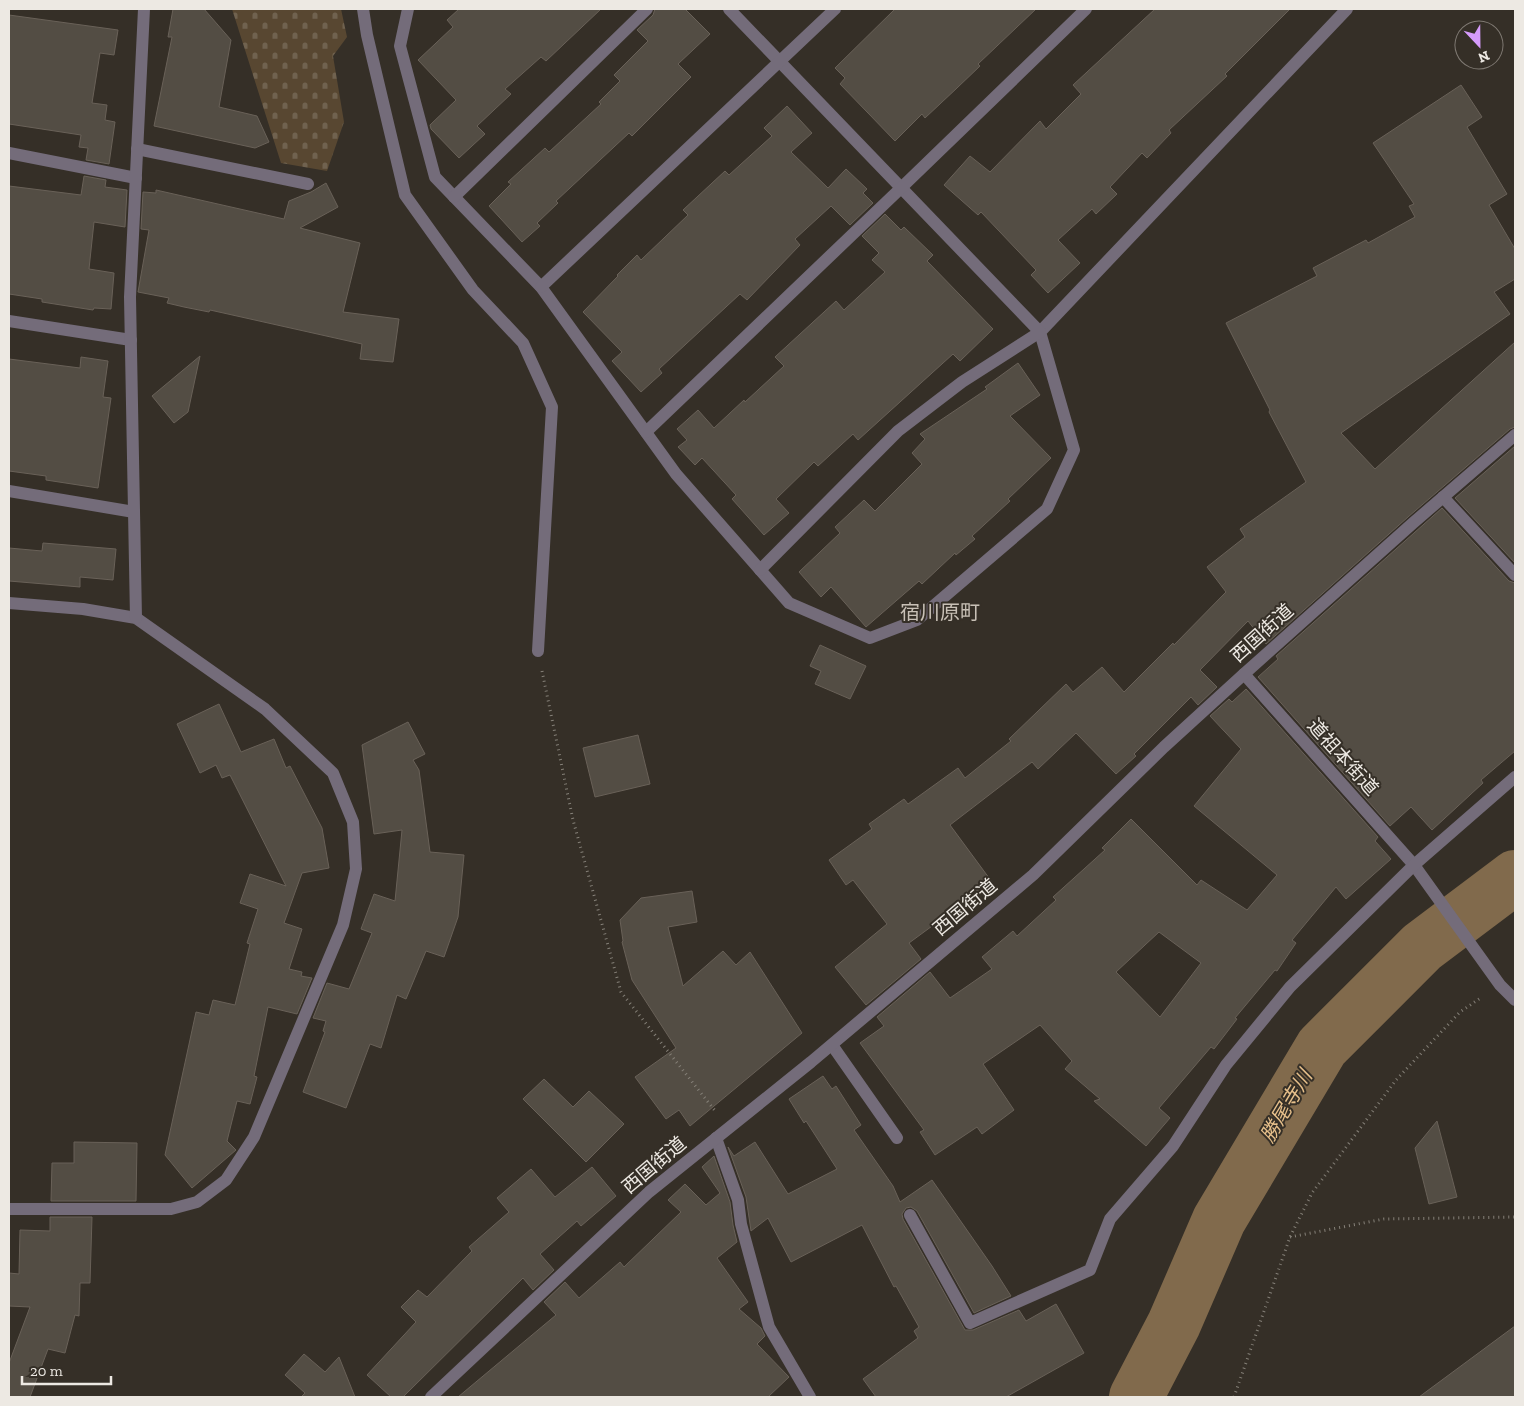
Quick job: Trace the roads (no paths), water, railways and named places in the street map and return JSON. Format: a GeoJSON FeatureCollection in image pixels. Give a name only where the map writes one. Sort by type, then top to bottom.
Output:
{"type":"FeatureCollection","features":[{"type":"Feature","properties":{"kind":"street"},"geometry":{"type":"LineString","coordinates":[[136,618],[130,297],[144,9]]}},
{"type":"Feature","properties":{"kind":"street"},"geometry":{"type":"LineString","coordinates":[[363,9],[367,35],[405,195],[473,290],[523,343],[552,407],[538,651]]}},
{"type":"Feature","properties":{"kind":"street"},"geometry":{"type":"LineString","coordinates":[[408,9],[400,46],[435,177],[541,287],[676,474],[789,603],[870,638],[917,620],[1047,509],[1074,450],[1040,332],[729,9]]}},
{"type":"Feature","properties":{"kind":"street"},"geometry":{"type":"LineString","coordinates":[[454,197],[647,9]]}},
{"type":"Feature","properties":{"kind":"street"},"geometry":{"type":"LineString","coordinates":[[541,287],[835,9]]}},
{"type":"Feature","properties":{"kind":"street"},"geometry":{"type":"LineString","coordinates":[[646,432],[902,188],[1086,9]]}},
{"type":"Feature","properties":{"kind":"street"},"geometry":{"type":"LineString","coordinates":[[760,570],[898,431],[962,382],[1040,332],[1347,9]]}},
{"type":"Feature","properties":{"kind":"street"},"geometry":{"type":"LineString","coordinates":[[137,148],[308,184]]}},
{"type":"Feature","properties":{"kind":"street"},"geometry":{"type":"LineString","coordinates":[[9,153],[136,178]]}},
{"type":"Feature","properties":{"kind":"street"},"geometry":{"type":"LineString","coordinates":[[9,320],[131,340]]}},
{"type":"Feature","properties":{"kind":"street","name":"西国街道"},"geometry":{"type":"LineString","coordinates":[[431,1397],[648,1192],[832,1045],[1033,875],[1164,747],[1442,497],[1515,435]]}},
{"type":"Feature","properties":{"kind":"street"},"geometry":{"type":"LineString","coordinates":[[9,491],[134,512]]}},
{"type":"Feature","properties":{"kind":"street"},"geometry":{"type":"LineString","coordinates":[[1442,497],[1515,575]]}},
{"type":"Feature","properties":{"kind":"street"},"geometry":{"type":"LineString","coordinates":[[9,602],[136,618],[265,710],[333,773],[353,822],[356,870],[342,925],[254,1138],[226,1180],[197,1202],[171,1209],[9,1209]]}},
{"type":"Feature","properties":{"kind":"street","name":"道祖本街道"},"geometry":{"type":"LineString","coordinates":[[1244,674],[1414,865],[1500,986],[1515,1000]]}},
{"type":"Feature","properties":{"kind":"street"},"geometry":{"type":"LineString","coordinates":[[910,1215],[970,1323],[1090,1270],[1110,1219],[1173,1146],[1226,1065],[1290,987],[1414,865],[1515,777]]}},
{"type":"Feature","properties":{"kind":"street"},"geometry":{"type":"LineString","coordinates":[[832,1045],[897,1138]]}},
{"type":"Feature","properties":{"kind":"street"},"geometry":{"type":"LineString","coordinates":[[716,1138],[738,1200],[742,1224],[769,1328],[810,1397]]}},
{"type":"Feature","properties":{"kind":"waterway","name":"勝尾寺川"},"geometry":{"type":"LineString","coordinates":[[1136,1397],[1174,1324],[1219,1220],[1322,1047],[1422,947],[1515,877]]}},
{"type":"Feature","properties":{"kind":"district","name":"宿川原町"},"geometry":{"type":"Point","coordinates":[940,612]}}]}
